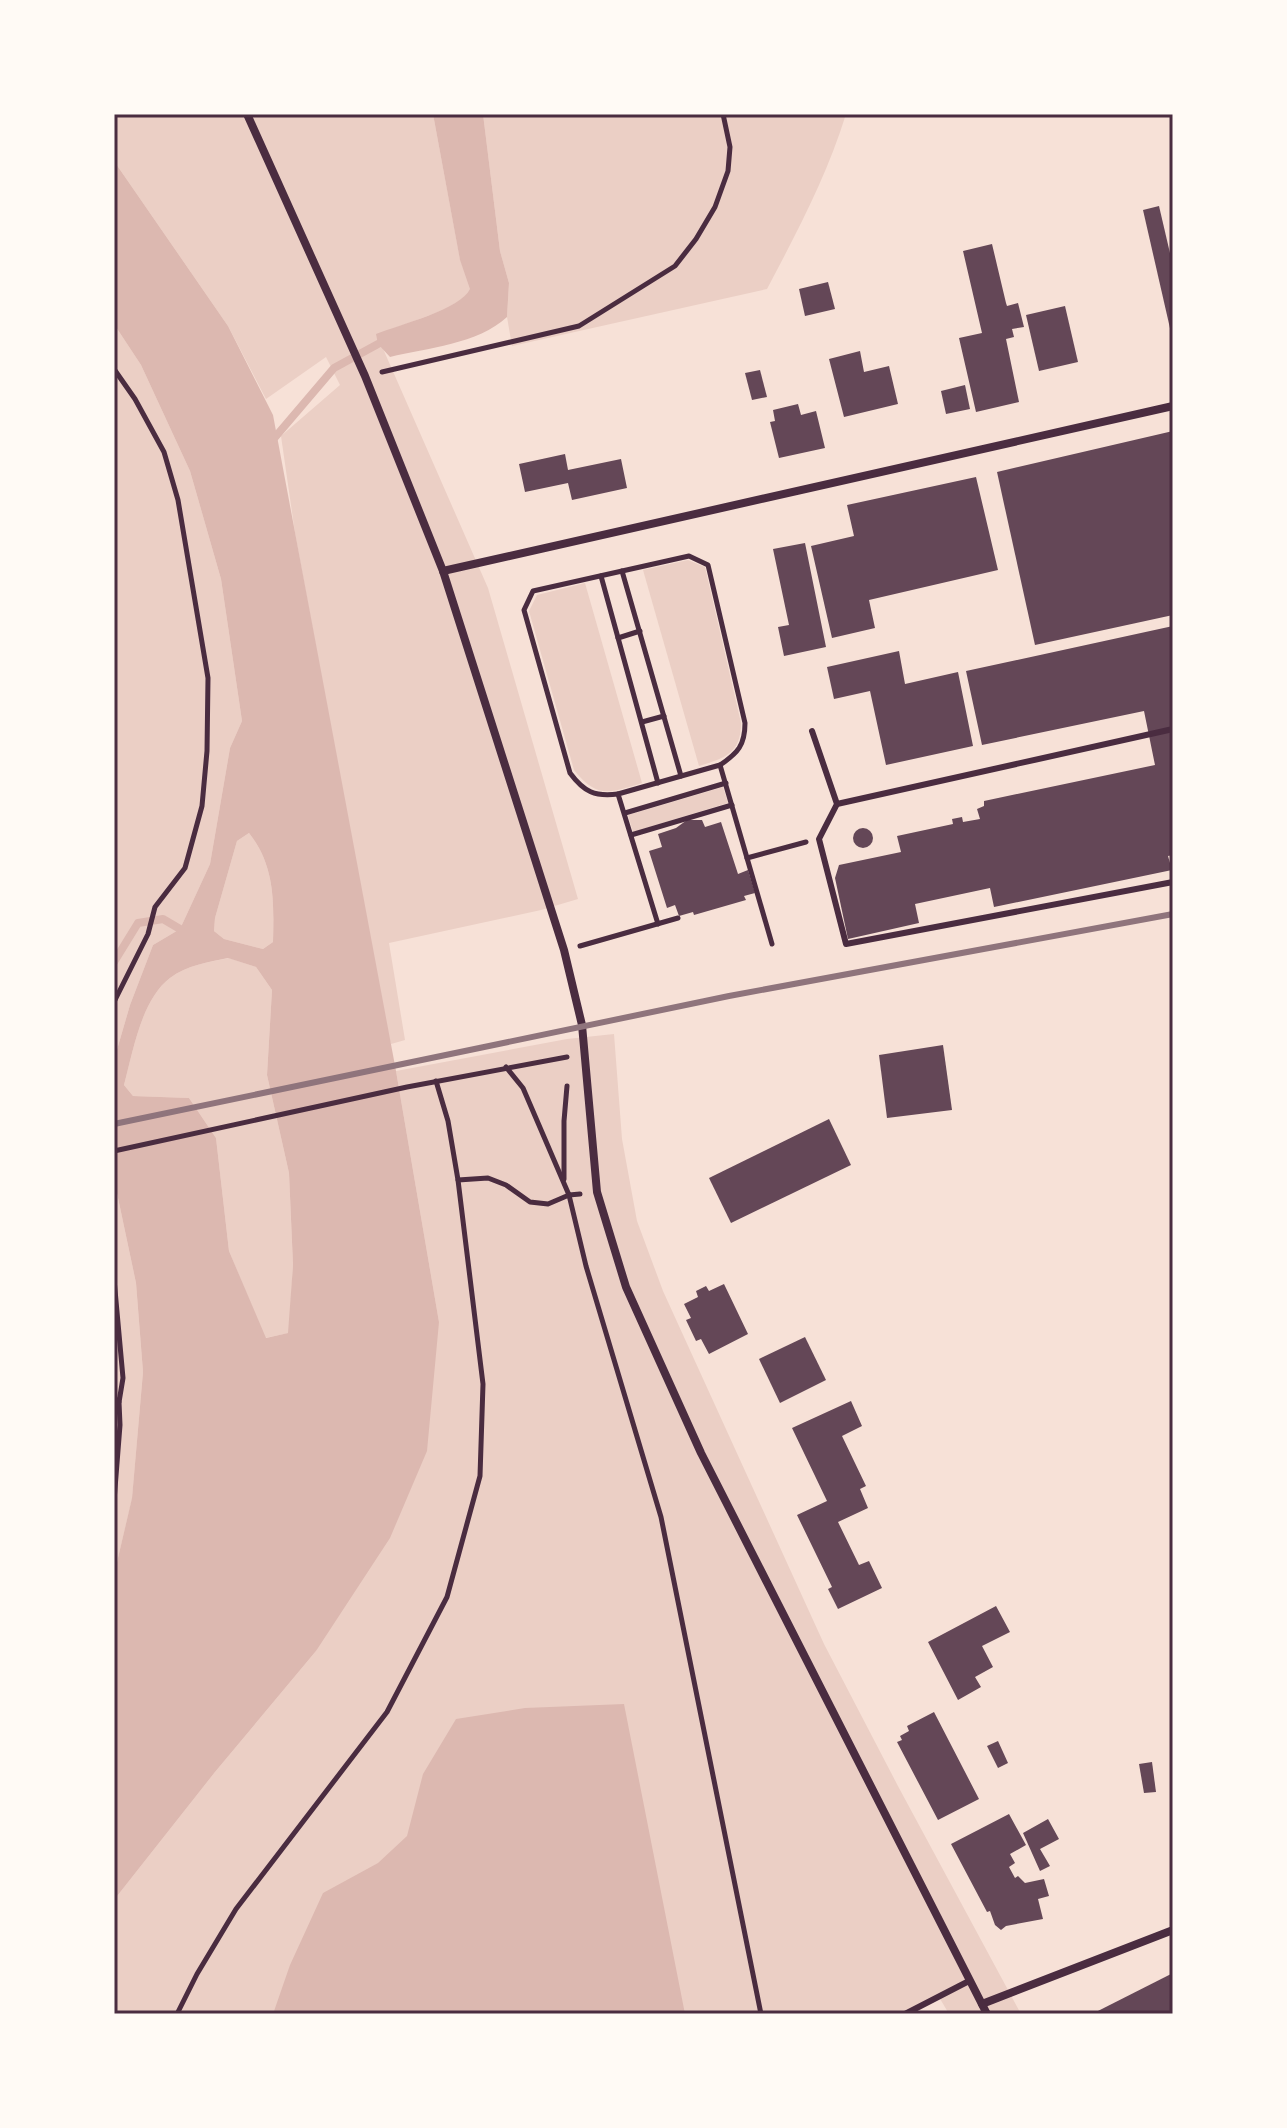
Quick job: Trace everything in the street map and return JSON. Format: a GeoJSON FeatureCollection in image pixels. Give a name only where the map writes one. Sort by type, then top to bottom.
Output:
{"type":"FeatureCollection","features":[{"type":"Feature","properties":{"kind":"street"},"geometry":{"type":"LineString","coordinates":[[247,114],[365,376],[443,571],[564,950],[582,1025],[597,1192],[626,1287],[701,1453],[987,2014]]}},
{"type":"Feature","properties":{"kind":"street"},"geometry":{"type":"LineString","coordinates":[[443,571],[1173,406]]}},
{"type":"Feature","properties":{"kind":"street"},"geometry":{"type":"LineString","coordinates":[[982,2004],[1173,1930]]}},
{"type":"Feature","properties":{"kind":"lane"},"geometry":{"type":"LineString","coordinates":[[837,804],[1173,729]]}},
{"type":"Feature","properties":{"kind":"lane"},"geometry":{"type":"LineString","coordinates":[[812,731],[837,804],[819,839],[846,944],[1173,882]]}},
{"type":"Feature","properties":{"kind":"lane"},"geometry":{"type":"LineString","coordinates":[[905,2014],[969,1981]]}},
{"type":"Feature","properties":{"kind":"path"},"geometry":{"type":"LineString","coordinates":[[365,376],[579,326],[675,266],[715,207],[728,171],[730,147],[723,114]]}},
{"type":"Feature","properties":{"kind":"path"},"geometry":{"type":"LineString","coordinates":[[114,369],[135,399],[164,452],[178,500],[208,678],[207,751],[202,806],[185,868],[155,907],[148,934],[114,1002]]}},
{"type":"Feature","properties":{"kind":"path"},"geometry":{"type":"LineString","coordinates":[[689,556],[708,565],[745,723],[745,740],[736,754],[720,765],[618,794],[599,797],[582,789],[570,773],[524,610],[533,591],[601,576],[689,556]]}},
{"type":"Feature","properties":{"kind":"path"},"geometry":{"type":"LineString","coordinates":[[622,571],[681,776]]}},
{"type":"Feature","properties":{"kind":"path"},"geometry":{"type":"LineString","coordinates":[[601,576],[658,783]]}},
{"type":"Feature","properties":{"kind":"path"},"geometry":{"type":"LineString","coordinates":[[618,638],[640,631]]}},
{"type":"Feature","properties":{"kind":"path"},"geometry":{"type":"LineString","coordinates":[[641,723],[664,716]]}},
{"type":"Feature","properties":{"kind":"path"},"geometry":{"type":"LineString","coordinates":[[720,765],[772,944]]}},
{"type":"Feature","properties":{"kind":"path"},"geometry":{"type":"LineString","coordinates":[[625,813],[726,783]]}},
{"type":"Feature","properties":{"kind":"path"},"geometry":{"type":"LineString","coordinates":[[618,794],[658,924]]}},
{"type":"Feature","properties":{"kind":"path"},"geometry":{"type":"LineString","coordinates":[[631,835],[732,805]]}},
{"type":"Feature","properties":{"kind":"path"},"geometry":{"type":"LineString","coordinates":[[747,858],[819,839]]}},
{"type":"Feature","properties":{"kind":"path"},"geometry":{"type":"LineString","coordinates":[[564,950],[678,918]]}},
{"type":"Feature","properties":{"kind":"path"},"geometry":{"type":"LineString","coordinates":[[114,1151],[506,1067],[571,1057],[569,1070]]}},
{"type":"Feature","properties":{"kind":"path"},"geometry":{"type":"LineString","coordinates":[[506,1067],[523,1088],[569,1195],[586,1266],[661,1517],[761,2014]]}},
{"type":"Feature","properties":{"kind":"path"},"geometry":{"type":"LineString","coordinates":[[177,2014],[236,1909],[387,1712],[447,1597],[480,1476],[483,1384],[458,1180],[448,1121],[436,1081]]}},
{"type":"Feature","properties":{"kind":"path"},"geometry":{"type":"LineString","coordinates":[[564,1182],[564,1121],[568,1082]]}},
{"type":"Feature","properties":{"kind":"path"},"geometry":{"type":"LineString","coordinates":[[458,1180],[488,1178],[506,1185],[530,1202],[548,1204],[569,1195],[597,1192]]}},
{"type":"Feature","properties":{"kind":"path"},"geometry":{"type":"LineString","coordinates":[[114,1279],[123,1378],[116,1400],[120,1425],[114,1501]]}},
{"type":"Feature","properties":{"kind":"shaded area"},"geometry":{"type":"Polygon","coordinates":[[[114,114],[433,114],[460,259],[471,289],[455,304],[377,335],[488,588],[578,899],[389,943],[405,1040],[391,1044],[386,1029],[295,533],[281,436],[340,385],[326,357],[266,399],[228,326],[114,161],[114,114]]]}},
{"type":"Feature","properties":{"kind":"shaded area"},"geometry":{"type":"Polygon","coordinates":[[[433,114],[483,114],[500,251],[509,283],[507,317],[467,339],[390,357],[378,344],[376,334],[442,310],[470,289],[460,260],[433,114]]]}},
{"type":"Feature","properties":{"kind":"shaded area"},"geometry":{"type":"Polygon","coordinates":[[[483,114],[846,114],[821,182],[767,289],[512,346],[507,317],[509,283],[500,251],[483,114]]]}},
{"type":"Feature","properties":{"kind":"shaded area"},"geometry":{"type":"Polygon","coordinates":[[[114,161],[228,326],[273,415],[396,1071],[439,1322],[427,1451],[390,1538],[316,1651],[114,1900],[114,1575],[132,1498],[143,1372],[136,1283],[114,1179],[114,1060],[130,1005],[153,945],[180,929],[210,864],[230,748],[242,721],[221,579],[190,471],[141,365],[114,324],[114,161]],[[249,833],[237,841],[214,931],[224,939],[263,949],[273,942],[271,885],[264,858],[249,833]],[[228,958],[184,970],[160,988],[145,1013],[124,1085],[133,1096],[189,1098],[216,1138],[229,1251],[266,1338],[288,1333],[293,1265],[289,1173],[267,1075],[272,990],[256,967],[228,958]]]}},
{"type":"Feature","properties":{"kind":"shaded area"},"geometry":{"type":"Polygon","coordinates":[[[114,324],[141,365],[190,471],[221,579],[242,721],[230,748],[210,864],[180,929],[153,945],[130,1005],[114,1060],[114,324]]]}},
{"type":"Feature","properties":{"kind":"shaded area"},"geometry":{"type":"Polygon","coordinates":[[[688,560],[705,567],[741,723],[735,748],[717,760],[699,766],[643,570],[688,560]]]}},
{"type":"Feature","properties":{"kind":"shaded area"},"geometry":{"type":"Polygon","coordinates":[[[585,583],[642,783],[612,791],[590,786],[574,770],[529,611],[537,595],[585,583]]]}},
{"type":"Feature","properties":{"kind":"shaded area"},"geometry":{"type":"Polygon","coordinates":[[[723,787],[728,803],[633,832],[628,815],[723,787]]]}},
{"type":"Feature","properties":{"kind":"shaded area"},"geometry":{"type":"Polygon","coordinates":[[[249,833],[264,858],[271,885],[273,942],[263,949],[224,939],[214,931],[237,841],[249,833]]]}},
{"type":"Feature","properties":{"kind":"shaded area"},"geometry":{"type":"Polygon","coordinates":[[[229,958],[256,967],[272,990],[267,1075],[289,1173],[293,1265],[289,1333],[265,1338],[229,1251],[216,1138],[189,1098],[133,1096],[124,1085],[145,1013],[160,988],[184,970],[229,958]]]}},
{"type":"Feature","properties":{"kind":"shaded area"},"geometry":{"type":"Polygon","coordinates":[[[614,1034],[622,1139],[637,1221],[663,1291],[824,1644],[1021,2014],[949,2014],[939,1997],[905,2014],[114,2014],[114,1900],[316,1651],[439,1322],[396,1071],[567,1039],[614,1034]]]}},
{"type":"Feature","properties":{"kind":"shaded area"},"geometry":{"type":"Polygon","coordinates":[[[114,1179],[136,1283],[143,1372],[132,1499],[114,1575],[114,1179]]]}},
{"type":"Feature","properties":{"kind":"shaded area"},"geometry":{"type":"Polygon","coordinates":[[[624,1704],[685,2014],[273,2014],[290,1965],[323,1893],[378,1863],[407,1836],[423,1774],[456,1719],[525,1708],[624,1704]]]}},
{"type":"Feature","properties":{"kind":"building"},"geometry":{"type":"Polygon","coordinates":[[[1159,206],[1173,266],[1172,337],[1143,210],[1159,206]]]}},
{"type":"Feature","properties":{"kind":"building"},"geometry":{"type":"Polygon","coordinates":[[[992,244],[1007,306],[1018,303],[1024,327],[1012,329],[1014,337],[1006,339],[1019,402],[976,412],[959,338],[982,333],[963,251],[992,244]]]}},
{"type":"Feature","properties":{"kind":"building"},"geometry":{"type":"Polygon","coordinates":[[[828,282],[835,309],[805,316],[799,289],[828,282]]]}},
{"type":"Feature","properties":{"kind":"building"},"geometry":{"type":"Polygon","coordinates":[[[1065,306],[1078,362],[1039,371],[1026,315],[1065,306]]]}},
{"type":"Feature","properties":{"kind":"building"},"geometry":{"type":"Polygon","coordinates":[[[860,351],[864,372],[889,366],[898,404],[844,417],[829,359],[860,351]]]}},
{"type":"Feature","properties":{"kind":"building"},"geometry":{"type":"Polygon","coordinates":[[[760,370],[767,397],[752,400],[745,373],[760,370]]]}},
{"type":"Feature","properties":{"kind":"building"},"geometry":{"type":"Polygon","coordinates":[[[965,385],[970,409],[946,414],[941,391],[965,385]]]}},
{"type":"Feature","properties":{"kind":"building"},"geometry":{"type":"Polygon","coordinates":[[[798,404],[801,415],[816,411],[825,448],[779,458],[770,422],[775,421],[773,410],[798,404]]]}},
{"type":"Feature","properties":{"kind":"building"},"geometry":{"type":"Polygon","coordinates":[[[1173,431],[1173,615],[1035,645],[997,472],[1173,431]]]}},
{"type":"Feature","properties":{"kind":"building"},"geometry":{"type":"Polygon","coordinates":[[[565,454],[568,470],[621,459],[627,488],[572,500],[568,483],[525,492],[519,464],[565,454]]]}},
{"type":"Feature","properties":{"kind":"building"},"geometry":{"type":"Polygon","coordinates":[[[976,477],[998,570],[869,600],[875,628],[832,638],[811,546],[854,536],[847,505],[976,477]]]}},
{"type":"Feature","properties":{"kind":"building"},"geometry":{"type":"Polygon","coordinates":[[[805,543],[826,647],[784,656],[778,627],[789,625],[773,549],[805,543]]]}},
{"type":"Feature","properties":{"kind":"building"},"geometry":{"type":"Polygon","coordinates":[[[1173,626],[1173,855],[1168,856],[1172,870],[994,907],[990,888],[915,904],[919,923],[848,939],[835,878],[839,865],[901,852],[897,836],[953,824],[952,819],[962,817],[963,822],[980,819],[977,809],[984,806],[984,801],[1155,765],[1144,711],[982,745],[966,671],[1173,626]]]}},
{"type":"Feature","properties":{"kind":"building"},"geometry":{"type":"Polygon","coordinates":[[[899,651],[905,684],[958,672],[973,746],[886,765],[870,691],[834,699],[827,667],[899,651]]]}},
{"type":"Feature","properties":{"kind":"building"},"geometry":{"type":"Polygon","coordinates":[[[687,820],[702,820],[705,827],[721,822],[738,874],[748,870],[755,893],[744,896],[746,900],[694,915],[693,912],[679,916],[675,905],[667,908],[649,851],[662,847],[658,834],[676,828],[687,820]]]}},
{"type":"Feature","properties":{"kind":"building"},"geometry":{"type":"Polygon","coordinates":[[[863,828],[870,831],[873,838],[870,845],[863,848],[856,845],[853,838],[856,831],[863,828]]]}},
{"type":"Feature","properties":{"kind":"building"},"geometry":{"type":"Polygon","coordinates":[[[943,1045],[952,1110],[887,1118],[879,1055],[943,1045]]]}},
{"type":"Feature","properties":{"kind":"building"},"geometry":{"type":"Polygon","coordinates":[[[829,1119],[851,1165],[731,1223],[709,1178],[829,1119]]]}},
{"type":"Feature","properties":{"kind":"building"},"geometry":{"type":"Polygon","coordinates":[[[724,1284],[748,1334],[709,1354],[701,1339],[696,1341],[686,1320],[691,1318],[684,1304],[698,1297],[696,1291],[706,1286],[709,1291],[724,1284]]]}},
{"type":"Feature","properties":{"kind":"building"},"geometry":{"type":"Polygon","coordinates":[[[805,1337],[826,1380],[780,1403],[759,1359],[805,1337]]]}},
{"type":"Feature","properties":{"kind":"building"},"geometry":{"type":"Polygon","coordinates":[[[851,1401],[862,1426],[842,1436],[866,1486],[860,1489],[868,1508],[838,1522],[859,1565],[869,1561],[882,1588],[838,1609],[828,1589],[832,1587],[797,1515],[827,1501],[792,1428],[851,1401]]]}},
{"type":"Feature","properties":{"kind":"building"},"geometry":{"type":"Polygon","coordinates":[[[996,1606],[1010,1632],[982,1646],[993,1667],[975,1677],[981,1687],[958,1700],[928,1642],[996,1606]]]}},
{"type":"Feature","properties":{"kind":"building"},"geometry":{"type":"Polygon","coordinates":[[[934,1712],[979,1799],[938,1820],[897,1742],[909,1731],[907,1726],[934,1712]]]}},
{"type":"Feature","properties":{"kind":"building"},"geometry":{"type":"Polygon","coordinates":[[[998,1741],[1008,1763],[998,1768],[987,1746],[998,1741]]]}},
{"type":"Feature","properties":{"kind":"building"},"geometry":{"type":"Polygon","coordinates":[[[1152,1762],[1156,1792],[1144,1793],[1139,1764],[1152,1762]]]}},
{"type":"Feature","properties":{"kind":"building"},"geometry":{"type":"Polygon","coordinates":[[[1009,1814],[1026,1845],[1010,1854],[1015,1863],[1009,1867],[1015,1878],[1018,1876],[1025,1883],[1044,1879],[1049,1896],[1038,1899],[1043,1919],[1006,1926],[1001,1930],[995,1925],[990,1911],[987,1912],[951,1844],[1009,1814]]]}},
{"type":"Feature","properties":{"kind":"building"},"geometry":{"type":"Polygon","coordinates":[[[1048,1819],[1059,1839],[1040,1849],[1050,1866],[1040,1871],[1023,1833],[1048,1819]]]}},
{"type":"Feature","properties":{"kind":"building"},"geometry":{"type":"Polygon","coordinates":[[[1173,1973],[1173,2011],[1166,2014],[1092,2014],[1173,1973]]]}},
{"type":"Feature","properties":{"kind":"waterway"},"geometry":{"type":"LineString","coordinates":[[271,442],[334,368],[378,344]]}},
{"type":"Feature","properties":{"kind":"waterway"},"geometry":{"type":"LineString","coordinates":[[114,962],[138,923],[163,919],[180,929]]}},
{"type":"Feature","properties":{"kind":"railway"},"geometry":{"type":"LineString","coordinates":[[114,1124],[729,996],[1173,914]]}}]}
